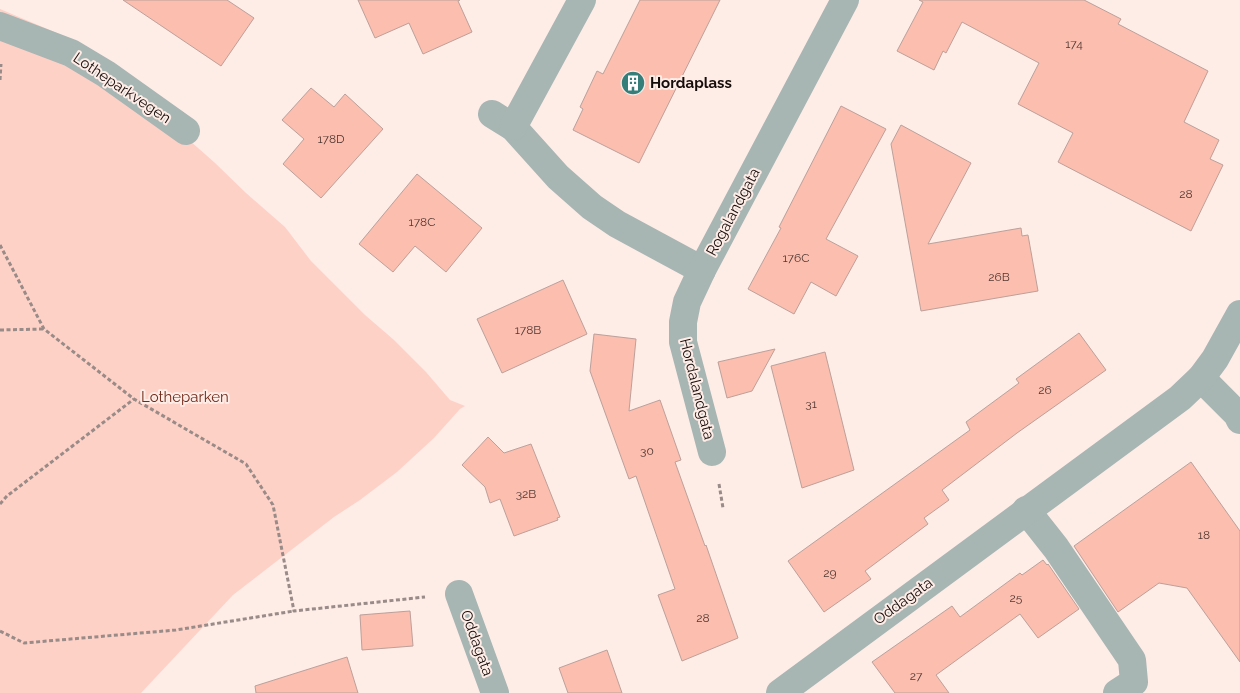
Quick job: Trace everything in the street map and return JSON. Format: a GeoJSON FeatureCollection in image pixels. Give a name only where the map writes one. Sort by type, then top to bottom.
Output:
{"type":"FeatureCollection","features":[{"type":"Feature","properties":{"kind":"street","name":"Rogalandgata"},"geometry":{"type":"LineString","coordinates":[[582,0],[503,121],[592,208],[617,224],[702,270],[845,0]]}},
{"type":"Feature","properties":{"kind":"street","name":"Lotheparkvegen"},"geometry":{"type":"LineString","coordinates":[[0,26],[71,53],[106,74],[186,131]]}},
{"type":"Feature","properties":{"kind":"street","name":"Hordalandgata"},"geometry":{"type":"LineString","coordinates":[[702,270],[687,302],[683,322],[683,342],[712,452]]}},
{"type":"Feature","properties":{"kind":"street","name":"Oddagata"},"geometry":{"type":"LineString","coordinates":[[786,691],[1026,510],[1180,398],[1201,378],[1227,339],[1240,314]]}},
{"type":"Feature","properties":{"kind":"street"},"geometry":{"type":"LineString","coordinates":[[1201,378],[1237,414],[1240,420]]}},
{"type":"Feature","properties":{"kind":"street"},"geometry":{"type":"LineString","coordinates":[[1026,510],[1056,548],[1132,660],[1134,682],[1117,693]]}},
{"type":"Feature","properties":{"kind":"street","name":"Oddagata"},"geometry":{"type":"LineString","coordinates":[[459,594],[495,693]]}},
{"type":"Feature","properties":{"kind":"path"},"geometry":{"type":"LineString","coordinates":[[0,245],[44,329],[134,399],[246,464],[273,505],[294,611]]}},
{"type":"Feature","properties":{"kind":"path"},"geometry":{"type":"LineString","coordinates":[[0,330],[44,329]]}},
{"type":"Feature","properties":{"kind":"path"},"geometry":{"type":"LineString","coordinates":[[0,504],[7,496],[134,399]]}},
{"type":"Feature","properties":{"kind":"path"},"geometry":{"type":"LineString","coordinates":[[0,631],[24,643],[176,630],[294,611],[459,594]]}},
{"type":"Feature","properties":{"kind":"green space","name":"Lotheparken"},"geometry":{"type":"Polygon","coordinates":[[[0,9],[76,41],[285,227],[311,261],[426,372],[450,400],[465,406],[397,472],[334,517],[233,595],[141,693],[0,693],[0,9]]]}},
{"type":"Feature","properties":{"kind":"building"},"geometry":{"type":"Polygon","coordinates":[[[123,0],[227,0],[254,18],[221,66],[123,0]]]}},
{"type":"Feature","properties":{"kind":"building"},"geometry":{"type":"Polygon","coordinates":[[[358,0],[460,0],[458,1],[472,32],[423,54],[409,23],[375,38],[358,0]]]}},
{"type":"Feature","properties":{"kind":"building","name":"Hordaplass"},"geometry":{"type":"Polygon","coordinates":[[[640,0],[720,0],[639,163],[573,130],[583,109],[580,107],[597,71],[603,74],[640,0]]]}},
{"type":"Feature","properties":{"kind":"building"},"geometry":{"type":"Polygon","coordinates":[[[919,0],[1084,0],[1121,19],[1118,24],[1208,71],[1184,122],[1219,140],[1210,159],[1223,165],[1191,231],[1058,162],[1073,133],[1018,104],[1039,63],[962,22],[946,53],[943,51],[934,70],[897,51],[923,2],[919,0]]]}},
{"type":"Feature","properties":{"kind":"building"},"geometry":{"type":"Polygon","coordinates":[[[311,88],[334,107],[345,94],[383,129],[321,198],[283,164],[304,139],[282,120],[311,88]]]}},
{"type":"Feature","properties":{"kind":"building"},"geometry":{"type":"Polygon","coordinates":[[[841,106],[886,129],[826,239],[858,256],[836,296],[811,282],[794,314],[748,289],[781,228],[779,227],[841,106]]]}},
{"type":"Feature","properties":{"kind":"building"},"geometry":{"type":"Polygon","coordinates":[[[901,125],[971,163],[928,244],[1021,228],[1022,236],[1028,235],[1038,291],[921,311],[891,144],[901,125]]]}},
{"type":"Feature","properties":{"kind":"building"},"geometry":{"type":"Polygon","coordinates":[[[417,174],[482,228],[446,272],[415,246],[393,272],[359,244],[417,174]]]}},
{"type":"Feature","properties":{"kind":"building"},"geometry":{"type":"Polygon","coordinates":[[[563,280],[587,334],[502,373],[477,319],[563,280]]]}},
{"type":"Feature","properties":{"kind":"building"},"geometry":{"type":"Polygon","coordinates":[[[1079,333],[1106,370],[1017,433],[942,490],[949,500],[924,518],[928,524],[865,571],[871,579],[824,612],[788,561],[970,430],[966,422],[1019,383],[1016,379],[1079,333]]]}},
{"type":"Feature","properties":{"kind":"building"},"geometry":{"type":"Polygon","coordinates":[[[594,334],[636,339],[629,411],[660,400],[681,460],[675,462],[738,638],[682,661],[658,595],[675,589],[636,476],[629,479],[590,371],[594,334]]]}},
{"type":"Feature","properties":{"kind":"building"},"geometry":{"type":"Polygon","coordinates":[[[775,349],[752,391],[727,398],[718,362],[775,349]]]}},
{"type":"Feature","properties":{"kind":"building"},"geometry":{"type":"Polygon","coordinates":[[[825,352],[854,470],[802,488],[771,366],[825,352]]]}},
{"type":"Feature","properties":{"kind":"building"},"geometry":{"type":"Polygon","coordinates":[[[488,437],[504,453],[531,444],[560,517],[557,518],[558,520],[514,536],[500,499],[490,503],[485,487],[462,465],[488,437]]]}},
{"type":"Feature","properties":{"kind":"building"},"geometry":{"type":"Polygon","coordinates":[[[1191,462],[1240,531],[1240,662],[1187,588],[1159,583],[1118,612],[1074,546],[1191,462]]]}},
{"type":"Feature","properties":{"kind":"building"},"geometry":{"type":"Polygon","coordinates":[[[1043,560],[1048,564],[1079,609],[1038,638],[1020,614],[936,675],[949,693],[895,693],[872,662],[952,606],[960,617],[1020,573],[1022,575],[1043,560]]]}},
{"type":"Feature","properties":{"kind":"building"},"geometry":{"type":"Polygon","coordinates":[[[410,611],[413,646],[362,650],[360,615],[410,611]]]}},
{"type":"Feature","properties":{"kind":"building"},"geometry":{"type":"Polygon","coordinates":[[[607,650],[622,693],[568,693],[559,668],[607,650]]]}},
{"type":"Feature","properties":{"kind":"building"},"geometry":{"type":"Polygon","coordinates":[[[347,657],[358,693],[256,693],[255,686],[347,657]]]}},
{"type":"Feature","properties":{"kind":"place","name":"Hordaplass"},"geometry":{"type":"Point","coordinates":[633,83]}}]}
